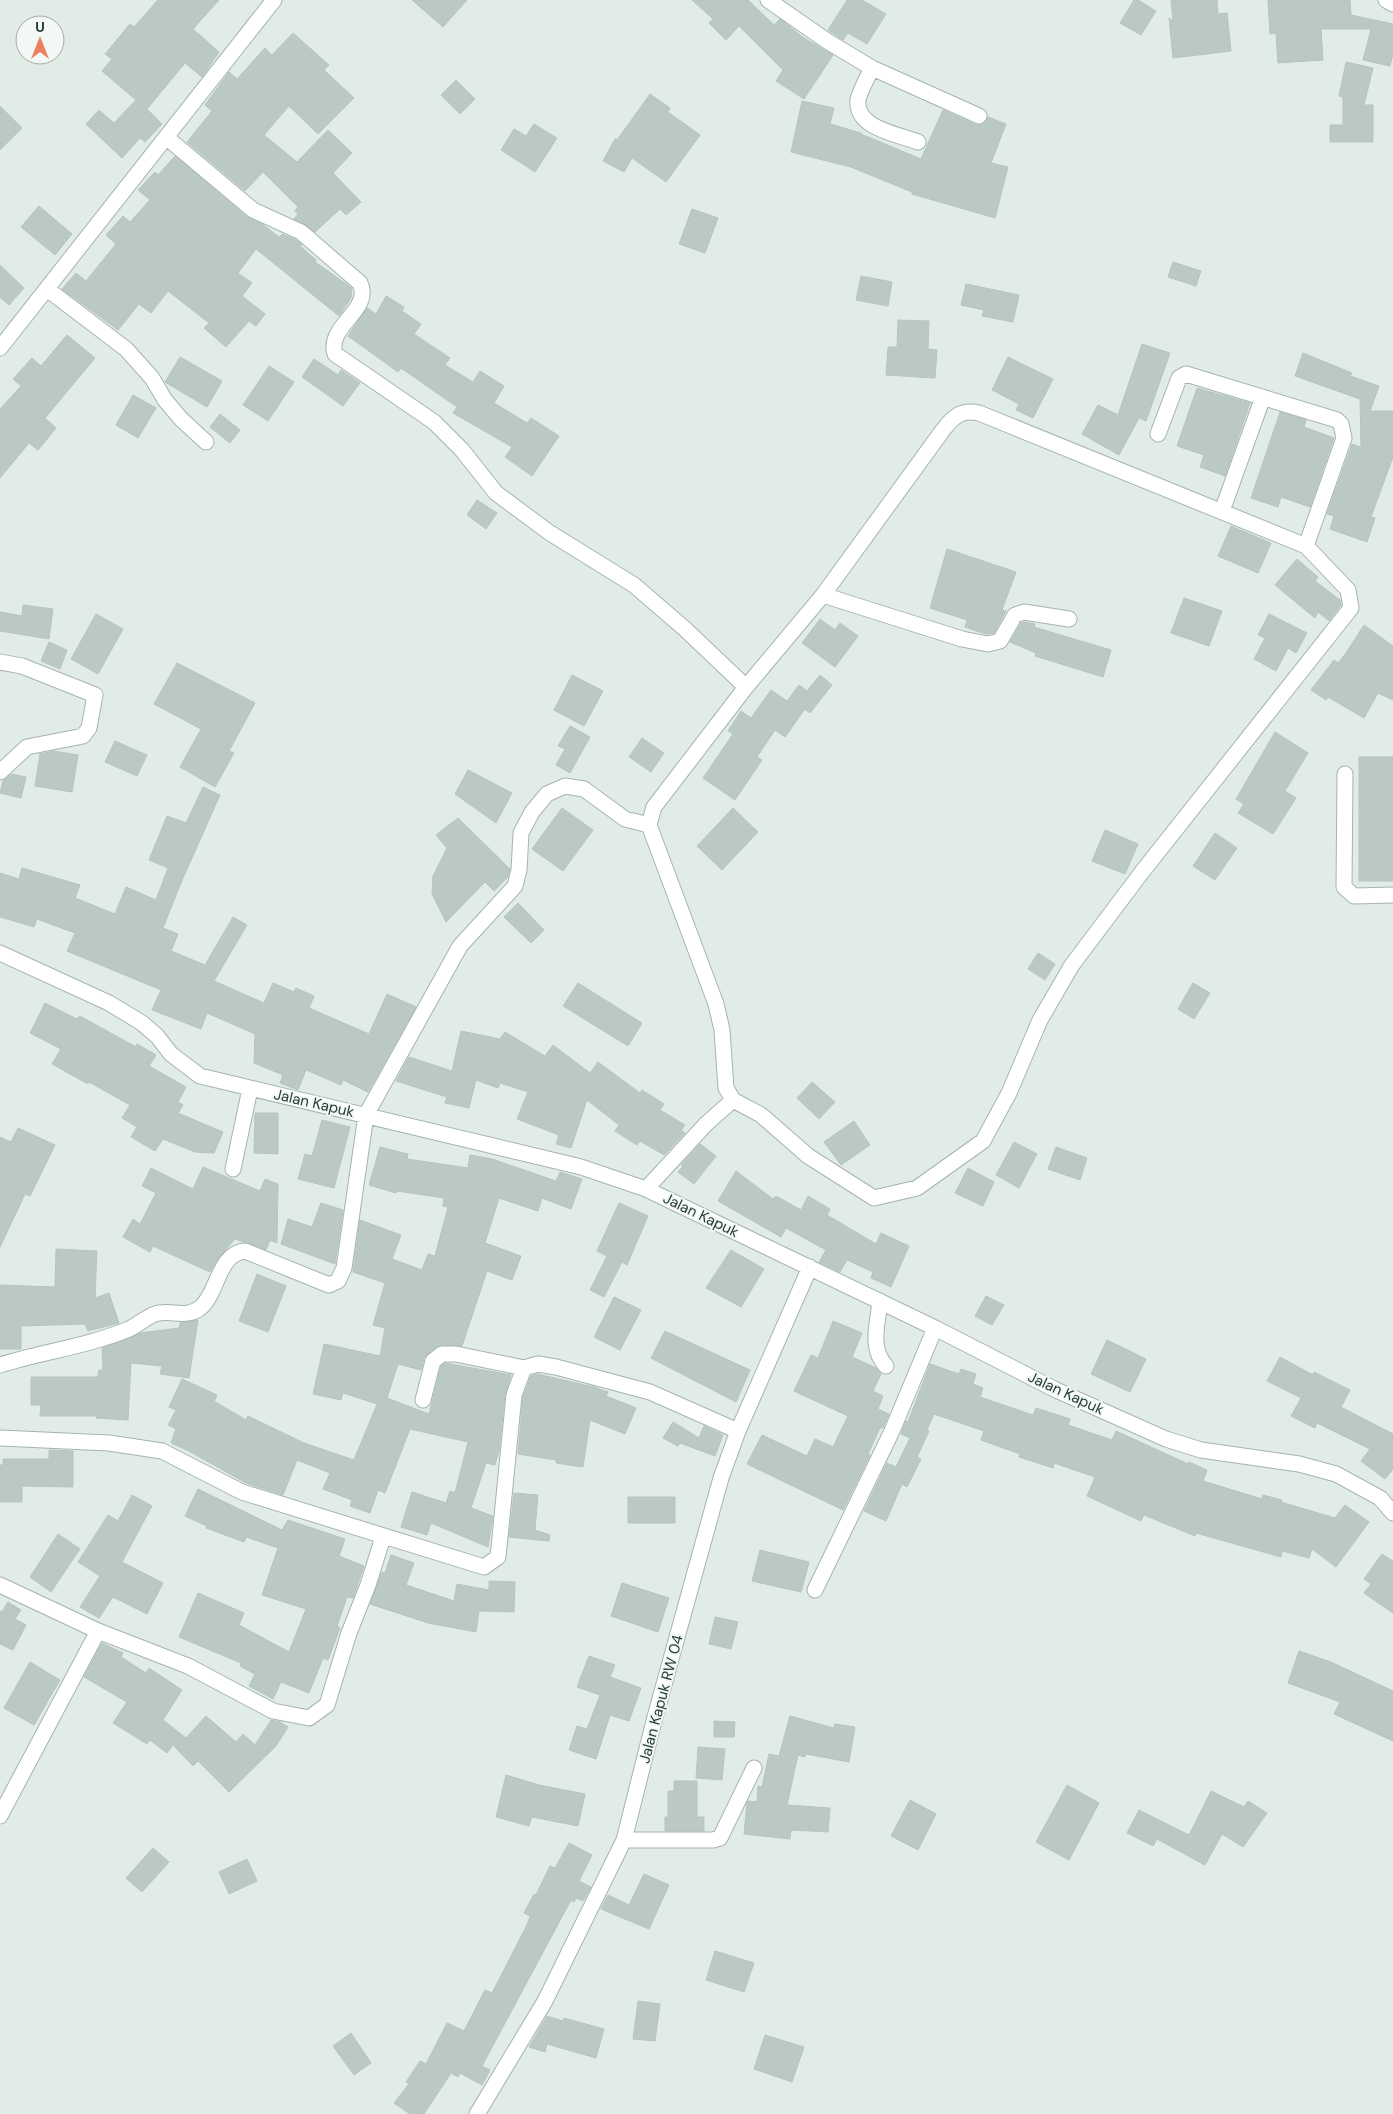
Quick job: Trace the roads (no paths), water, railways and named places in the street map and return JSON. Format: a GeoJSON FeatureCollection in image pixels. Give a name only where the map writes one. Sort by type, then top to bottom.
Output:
{"type":"FeatureCollection","features":[{"type":"Feature","properties":{"kind":"street"},"geometry":{"type":"LineString","coordinates":[[0,348],[274,0]]}},
{"type":"Feature","properties":{"kind":"street"},"geometry":{"type":"LineString","coordinates":[[768,0],[827,41],[872,68],[979,116]]}},
{"type":"Feature","properties":{"kind":"street"},"geometry":{"type":"LineString","coordinates":[[1386,0],[1393,4]]}},
{"type":"Feature","properties":{"kind":"street"},"geometry":{"type":"LineString","coordinates":[[872,68],[858,98],[858,108],[862,119],[918,142]]}},
{"type":"Feature","properties":{"kind":"street"},"geometry":{"type":"LineString","coordinates":[[166,136],[253,210],[301,232],[360,282],[363,288],[362,298],[332,345],[335,354],[434,422],[462,450],[496,493],[550,533],[634,585],[685,629],[746,687]]}},
{"type":"Feature","properties":{"kind":"street"},"geometry":{"type":"LineString","coordinates":[[47,289],[126,349],[152,378],[171,406],[206,442]]}},
{"type":"Feature","properties":{"kind":"street"},"geometry":{"type":"LineString","coordinates":[[1158,434],[1179,378],[1186,374],[1337,420],[1344,431],[1344,438],[1306,546]]}},
{"type":"Feature","properties":{"kind":"street"},"geometry":{"type":"LineString","coordinates":[[1222,512],[1263,397]]}},
{"type":"Feature","properties":{"kind":"street"},"geometry":{"type":"LineString","coordinates":[[971,411],[1306,546],[1348,590],[1351,608],[1142,872],[1072,965],[1040,1020],[1009,1093],[983,1140],[917,1188],[874,1198],[808,1156],[761,1115],[732,1100],[726,1088],[722,1030],[716,1004],[649,825],[654,807],[746,687],[824,596],[942,430],[960,413],[971,411]]}},
{"type":"Feature","properties":{"kind":"street"},"geometry":{"type":"LineString","coordinates":[[824,596],[962,639],[988,644],[1000,641],[1015,616],[1024,612],[1069,619]]}},
{"type":"Feature","properties":{"kind":"street"},"geometry":{"type":"LineString","coordinates":[[0,662],[22,666],[95,695],[90,728],[83,736],[27,748],[0,772]]}},
{"type":"Feature","properties":{"kind":"street"},"geometry":{"type":"LineString","coordinates":[[1345,774],[1344,887],[1354,896],[1393,895]]}},
{"type":"Feature","properties":{"kind":"street"},"geometry":{"type":"LineString","coordinates":[[0,1365],[128,1329],[156,1313],[185,1314],[199,1309],[210,1297],[230,1257],[237,1252],[245,1252],[329,1285],[334,1285],[344,1268],[366,1115],[460,946],[515,886],[519,870],[521,833],[532,812],[547,794],[565,786],[584,789],[625,819],[649,825]]}},
{"type":"Feature","properties":{"kind":"street","name":"Jalan Kapuk"},"geometry":{"type":"LineString","coordinates":[[0,953],[109,1003],[142,1022],[157,1036],[171,1054],[200,1076],[581,1167],[646,1189],[880,1301],[1056,1390],[1166,1439],[1201,1450],[1299,1464],[1336,1474],[1380,1498],[1393,1513]]}},
{"type":"Feature","properties":{"kind":"street"},"geometry":{"type":"LineString","coordinates":[[233,1169],[250,1089]]}},
{"type":"Feature","properties":{"kind":"street"},"geometry":{"type":"LineString","coordinates":[[646,1189],[706,1124],[732,1100]]}},
{"type":"Feature","properties":{"kind":"street","name":"Jalan Kapuk RW 04"},"geometry":{"type":"LineString","coordinates":[[477,2114],[545,2001],[624,1840],[655,1717],[721,1478],[738,1430],[810,1267]]}},
{"type":"Feature","properties":{"kind":"street"},"geometry":{"type":"LineString","coordinates":[[880,1301],[876,1348],[878,1358],[886,1366]]}},
{"type":"Feature","properties":{"kind":"street"},"geometry":{"type":"LineString","coordinates":[[816,1590],[892,1431],[935,1328]]}},
{"type":"Feature","properties":{"kind":"street"},"geometry":{"type":"LineString","coordinates":[[423,1400],[433,1361],[442,1354],[456,1354],[524,1368],[538,1364],[556,1367],[650,1392],[738,1430]]}},
{"type":"Feature","properties":{"kind":"street"},"geometry":{"type":"LineString","coordinates":[[0,1438],[109,1443],[162,1451],[242,1492],[484,1567],[498,1557],[514,1395],[524,1368]]}},
{"type":"Feature","properties":{"kind":"street"},"geometry":{"type":"LineString","coordinates":[[0,1584],[98,1631],[188,1666],[273,1711],[309,1718],[327,1705],[349,1633],[368,1585],[383,1537]]}},
{"type":"Feature","properties":{"kind":"street"},"geometry":{"type":"LineString","coordinates":[[0,1816],[98,1631]]}},
{"type":"Feature","properties":{"kind":"street"},"geometry":{"type":"LineString","coordinates":[[624,1840],[713,1840],[720,1838],[754,1768]]}}]}
